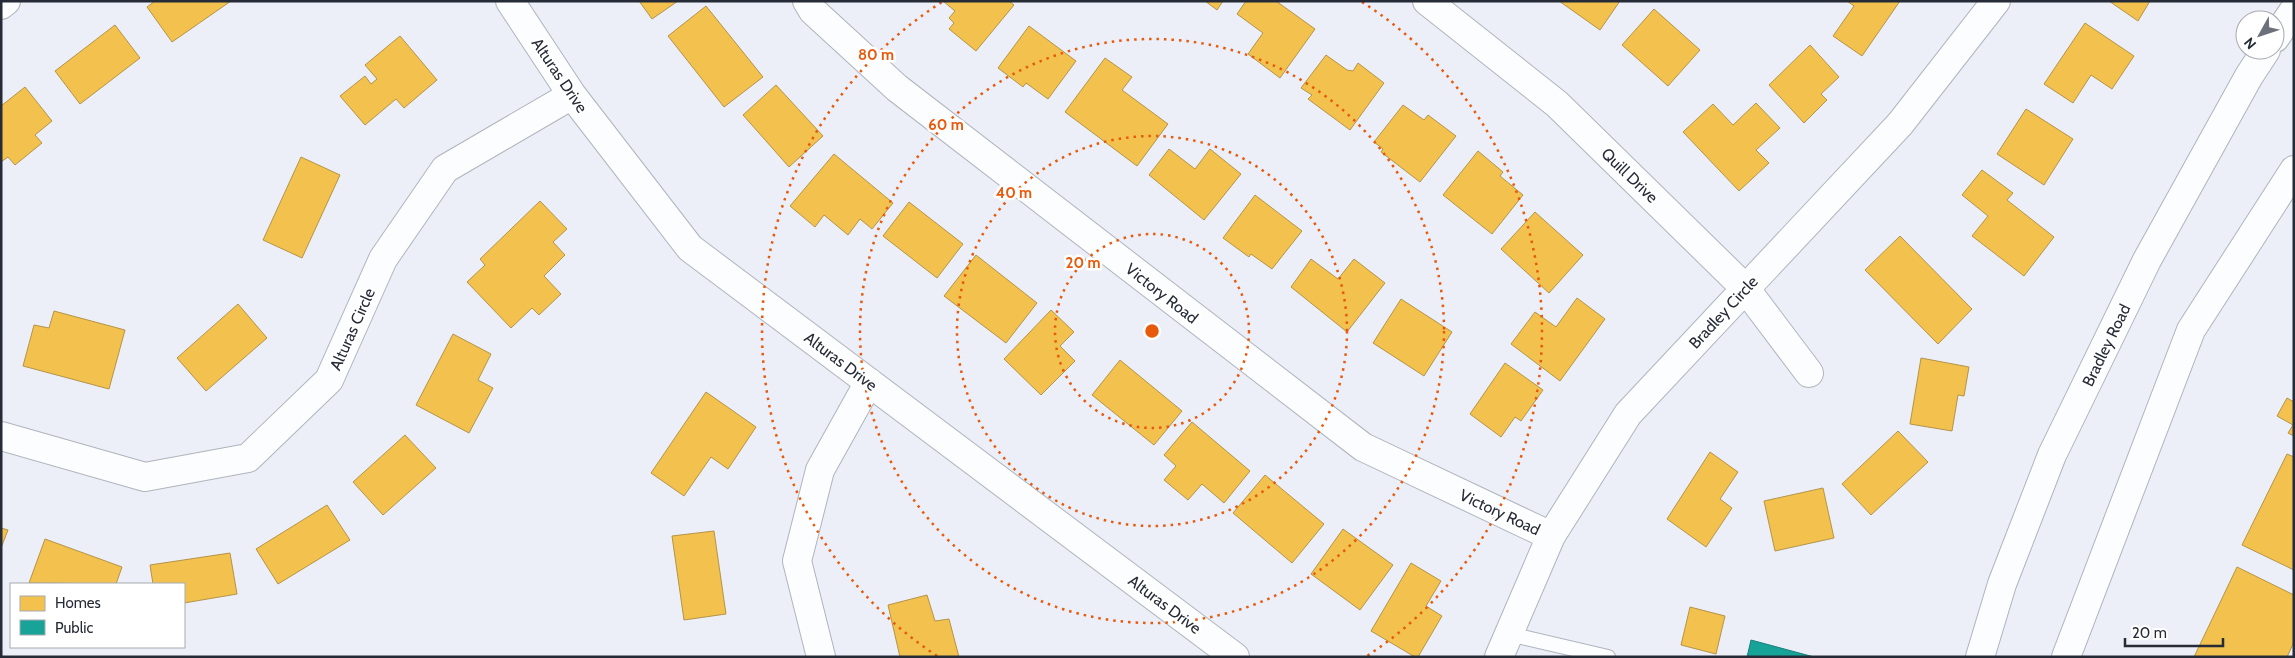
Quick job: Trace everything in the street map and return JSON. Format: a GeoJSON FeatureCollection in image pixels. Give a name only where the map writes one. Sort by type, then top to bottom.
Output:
{"type":"FeatureCollection","features":[{"type":"Feature","properties":{"kind":"street"},"geometry":{"type":"LineString","coordinates":[[1,5],[6,1]]}},
{"type":"Feature","properties":{"kind":"street","name":"Alturas Drive"},"geometry":{"type":"LineString","coordinates":[[510,1],[572,95],[690,248],[1236,657]]}},
{"type":"Feature","properties":{"kind":"street","name":"Victory Road"},"geometry":{"type":"LineString","coordinates":[[807,1],[813,11],[897,88],[1363,447],[1551,536]]}},
{"type":"Feature","properties":{"kind":"street","name":"Quill Drive"},"geometry":{"type":"LineString","coordinates":[[1427,1],[1557,104],[1745,288],[1809,373]]}},
{"type":"Feature","properties":{"kind":"street","name":"Bradley Circle"},"geometry":{"type":"LineString","coordinates":[[1504,645],[1551,536],[1628,414],[1900,124],[1996,1]]}},
{"type":"Feature","properties":{"kind":"street"},"geometry":{"type":"LineString","coordinates":[[2285,23],[2294,10]]}},
{"type":"Feature","properties":{"kind":"street","name":"Bradley Road"},"geometry":{"type":"LineString","coordinates":[[1980,657],[2002,584],[2052,455],[2147,260],[2259,60]]}},
{"type":"Feature","properties":{"kind":"street","name":"Alturas Circle"},"geometry":{"type":"LineString","coordinates":[[1,436],[145,477],[248,458],[329,380],[383,259],[445,169],[572,95]]}},
{"type":"Feature","properties":{"kind":"street"},"geometry":{"type":"LineString","coordinates":[[2066,657],[2190,330],[2294,170]]}},
{"type":"Feature","properties":{"kind":"street"},"geometry":{"type":"LineString","coordinates":[[821,657],[797,561],[820,470],[869,382]]}},
{"type":"Feature","properties":{"kind":"lane"},"geometry":{"type":"LineString","coordinates":[[1504,645],[1608,657]]}},
{"type":"Feature","properties":{"kind":"building: Homes"},"geometry":{"type":"Polygon","coordinates":[[[155,1],[231,1],[172,42],[147,7],[155,1]]]}},
{"type":"Feature","properties":{"kind":"building: Homes"},"geometry":{"type":"Polygon","coordinates":[[[639,1],[678,1],[652,19],[639,1]]]}},
{"type":"Feature","properties":{"kind":"building: Homes"},"geometry":{"type":"Polygon","coordinates":[[[943,1],[1009,1],[1014,5],[976,51],[949,29],[954,23],[949,18],[955,11],[943,1]]]}},
{"type":"Feature","properties":{"kind":"building: Homes"},"geometry":{"type":"Polygon","coordinates":[[[1205,1],[1223,1],[1217,10],[1205,1]]]}},
{"type":"Feature","properties":{"kind":"building: Homes"},"geometry":{"type":"Polygon","coordinates":[[[1246,1],[1276,1],[1315,29],[1280,78],[1248,54],[1263,33],[1237,14],[1246,1]]]}},
{"type":"Feature","properties":{"kind":"building: Homes"},"geometry":{"type":"Polygon","coordinates":[[[1559,1],[1620,1],[1600,30],[1559,1]]]}},
{"type":"Feature","properties":{"kind":"building: Homes"},"geometry":{"type":"Polygon","coordinates":[[[1847,1],[1900,1],[1862,56],[1833,36],[1854,6],[1847,1]]]}},
{"type":"Feature","properties":{"kind":"building: Homes"},"geometry":{"type":"Polygon","coordinates":[[[2109,1],[2150,1],[2138,21],[2109,1]]]}},
{"type":"Feature","properties":{"kind":"building: Homes"},"geometry":{"type":"Polygon","coordinates":[[[706,6],[763,77],[724,107],[668,36],[706,6]]]}},
{"type":"Feature","properties":{"kind":"building: Homes"},"geometry":{"type":"Polygon","coordinates":[[[1654,9],[1700,50],[1668,86],[1622,45],[1654,9]]]}},
{"type":"Feature","properties":{"kind":"building: Homes"},"geometry":{"type":"Polygon","coordinates":[[[2085,23],[2134,56],[2112,89],[2091,75],[2073,103],[2044,84],[2085,23]]]}},
{"type":"Feature","properties":{"kind":"building: Homes"},"geometry":{"type":"Polygon","coordinates":[[[115,25],[140,58],[80,104],[55,71],[115,25]]]}},
{"type":"Feature","properties":{"kind":"building: Homes"},"geometry":{"type":"Polygon","coordinates":[[[1029,26],[1076,61],[1048,99],[1026,83],[1023,87],[998,68],[1029,26]]]}},
{"type":"Feature","properties":{"kind":"building: Homes"},"geometry":{"type":"Polygon","coordinates":[[[400,36],[437,80],[404,108],[396,99],[365,125],[340,96],[365,76],[371,84],[377,79],[365,65],[400,36]]]}},
{"type":"Feature","properties":{"kind":"building: Homes"},"geometry":{"type":"Polygon","coordinates":[[[1810,45],[1839,77],[1821,94],[1827,100],[1804,123],[1769,85],[1810,45]]]}},
{"type":"Feature","properties":{"kind":"building: Homes"},"geometry":{"type":"Polygon","coordinates":[[[1326,55],[1347,70],[1353,71],[1358,63],[1384,83],[1350,130],[1308,99],[1312,95],[1301,88],[1326,55]]]}},
{"type":"Feature","properties":{"kind":"building: Homes"},"geometry":{"type":"Polygon","coordinates":[[[1105,58],[1132,77],[1122,90],[1168,124],[1137,166],[1065,112],[1105,58]]]}},
{"type":"Feature","properties":{"kind":"building: Homes"},"geometry":{"type":"Polygon","coordinates":[[[776,85],[823,136],[789,167],[743,115],[776,85]]]}},
{"type":"Feature","properties":{"kind":"building: Homes"},"geometry":{"type":"Polygon","coordinates":[[[25,87],[52,121],[35,135],[42,143],[15,165],[8,157],[1,162],[1,106],[25,87]]]}},
{"type":"Feature","properties":{"kind":"building: Homes"},"geometry":{"type":"Polygon","coordinates":[[[1756,103],[1780,128],[1756,150],[1769,163],[1739,191],[1683,132],[1713,104],[1733,125],[1756,103]]]}},
{"type":"Feature","properties":{"kind":"building: Homes"},"geometry":{"type":"Polygon","coordinates":[[[1403,105],[1424,120],[1428,115],[1456,136],[1420,182],[1381,152],[1383,149],[1374,142],[1403,105]]]}},
{"type":"Feature","properties":{"kind":"building: Homes"},"geometry":{"type":"Polygon","coordinates":[[[2026,109],[2073,139],[2044,185],[1997,154],[2026,109]]]}},
{"type":"Feature","properties":{"kind":"building: Homes"},"geometry":{"type":"Polygon","coordinates":[[[1169,149],[1195,169],[1210,149],[1241,174],[1204,220],[1149,175],[1169,149]]]}},
{"type":"Feature","properties":{"kind":"building: Homes"},"geometry":{"type":"Polygon","coordinates":[[[1478,151],[1503,172],[1500,176],[1523,195],[1492,234],[1443,195],[1478,151]]]}},
{"type":"Feature","properties":{"kind":"building: Homes"},"geometry":{"type":"Polygon","coordinates":[[[834,154],[893,203],[872,229],[860,219],[848,235],[824,215],[815,227],[790,206],[834,154]]]}},
{"type":"Feature","properties":{"kind":"building: Homes"},"geometry":{"type":"Polygon","coordinates":[[[301,157],[340,175],[302,258],[263,240],[301,157]]]}},
{"type":"Feature","properties":{"kind":"building: Homes"},"geometry":{"type":"Polygon","coordinates":[[[1982,170],[2013,193],[2007,200],[2054,237],[2024,276],[1972,236],[1988,216],[1962,195],[1982,170]]]}},
{"type":"Feature","properties":{"kind":"building: Homes"},"geometry":{"type":"Polygon","coordinates":[[[1255,195],[1302,231],[1272,269],[1251,254],[1249,257],[1223,238],[1255,195]]]}},
{"type":"Feature","properties":{"kind":"building: Homes"},"geometry":{"type":"Polygon","coordinates":[[[540,201],[567,229],[553,242],[565,255],[544,276],[561,294],[539,315],[532,308],[511,328],[467,282],[485,265],[480,259],[540,201]]]}},
{"type":"Feature","properties":{"kind":"building: Homes"},"geometry":{"type":"Polygon","coordinates":[[[909,202],[963,244],[937,278],[883,236],[909,202]]]}},
{"type":"Feature","properties":{"kind":"building: Homes"},"geometry":{"type":"Polygon","coordinates":[[[1535,212],[1583,255],[1549,293],[1501,249],[1535,212]]]}},
{"type":"Feature","properties":{"kind":"building: Homes"},"geometry":{"type":"Polygon","coordinates":[[[1900,236],[1972,309],[1938,344],[1865,270],[1900,236]]]}},
{"type":"Feature","properties":{"kind":"building: Homes"},"geometry":{"type":"Polygon","coordinates":[[[976,255],[1037,303],[1006,343],[944,296],[976,255]]]}},
{"type":"Feature","properties":{"kind":"building: Homes"},"geometry":{"type":"Polygon","coordinates":[[[1311,259],[1338,279],[1354,259],[1385,283],[1347,332],[1291,287],[1311,259]]]}},
{"type":"Feature","properties":{"kind":"building: Homes"},"geometry":{"type":"Polygon","coordinates":[[[1577,298],[1605,319],[1560,381],[1511,344],[1535,312],[1556,327],[1577,298]]]}},
{"type":"Feature","properties":{"kind":"building: Homes"},"geometry":{"type":"Polygon","coordinates":[[[1401,299],[1452,332],[1424,376],[1373,343],[1401,299]]]}},
{"type":"Feature","properties":{"kind":"building: Homes"},"geometry":{"type":"Polygon","coordinates":[[[238,304],[267,338],[206,391],[177,358],[238,304]]]}},
{"type":"Feature","properties":{"kind":"building: Homes"},"geometry":{"type":"Polygon","coordinates":[[[1051,310],[1074,332],[1060,346],[1075,361],[1041,395],[1004,359],[1051,310]]]}},
{"type":"Feature","properties":{"kind":"building: Homes"},"geometry":{"type":"Polygon","coordinates":[[[54,311],[125,330],[109,389],[23,366],[34,325],[49,328],[54,311]]]}},
{"type":"Feature","properties":{"kind":"building: Homes"},"geometry":{"type":"Polygon","coordinates":[[[453,334],[491,354],[478,380],[493,388],[469,433],[416,405],[453,334]]]}},
{"type":"Feature","properties":{"kind":"building: Homes"},"geometry":{"type":"Polygon","coordinates":[[[1921,358],[1969,367],[1964,396],[1958,395],[1952,431],[1910,424],[1921,358]]]}},
{"type":"Feature","properties":{"kind":"building: Homes"},"geometry":{"type":"Polygon","coordinates":[[[1120,360],[1182,411],[1154,445],[1092,395],[1120,360]]]}},
{"type":"Feature","properties":{"kind":"building: Homes"},"geometry":{"type":"Polygon","coordinates":[[[1505,363],[1543,390],[1521,421],[1515,417],[1501,437],[1470,414],[1505,363]]]}},
{"type":"Feature","properties":{"kind":"building: Homes"},"geometry":{"type":"Polygon","coordinates":[[[706,392],[756,427],[728,469],[711,457],[684,496],[651,473],[706,392]]]}},
{"type":"Feature","properties":{"kind":"building: Homes"},"geometry":{"type":"Polygon","coordinates":[[[2287,398],[2294,402],[2294,436],[2288,433],[2293,425],[2277,416],[2287,398]]]}},
{"type":"Feature","properties":{"kind":"building: Homes"},"geometry":{"type":"Polygon","coordinates":[[[1192,422],[1250,471],[1224,503],[1202,484],[1188,500],[1164,480],[1176,466],[1164,455],[1192,422]]]}},
{"type":"Feature","properties":{"kind":"building: Homes"},"geometry":{"type":"Polygon","coordinates":[[[1898,431],[1928,462],[1871,515],[1842,484],[1898,431]]]}},
{"type":"Feature","properties":{"kind":"building: Homes"},"geometry":{"type":"Polygon","coordinates":[[[405,435],[436,468],[383,515],[353,482],[405,435]]]}},
{"type":"Feature","properties":{"kind":"building: Homes"},"geometry":{"type":"Polygon","coordinates":[[[1710,452],[1738,472],[1720,499],[1732,508],[1706,547],[1667,519],[1710,452]]]}},
{"type":"Feature","properties":{"kind":"building: Homes"},"geometry":{"type":"Polygon","coordinates":[[[2287,454],[2294,457],[2294,570],[2242,545],[2287,454]]]}},
{"type":"Feature","properties":{"kind":"building: Homes"},"geometry":{"type":"Polygon","coordinates":[[[1265,475],[1324,524],[1292,563],[1233,513],[1265,475]]]}},
{"type":"Feature","properties":{"kind":"building: Homes"},"geometry":{"type":"Polygon","coordinates":[[[1823,488],[1834,538],[1775,551],[1764,501],[1823,488]]]}},
{"type":"Feature","properties":{"kind":"building: Homes"},"geometry":{"type":"Polygon","coordinates":[[[327,505],[350,540],[278,584],[256,549],[327,505]]]}},
{"type":"Feature","properties":{"kind":"building: Homes"},"geometry":{"type":"Polygon","coordinates":[[[1,528],[8,530],[1,548],[1,528]]]}},
{"type":"Feature","properties":{"kind":"building: Homes"},"geometry":{"type":"Polygon","coordinates":[[[1343,529],[1393,565],[1360,610],[1311,574],[1343,529]]]}},
{"type":"Feature","properties":{"kind":"building: Homes"},"geometry":{"type":"Polygon","coordinates":[[[714,531],[726,614],[684,620],[672,536],[714,531]]]}},
{"type":"Feature","properties":{"kind":"building: Homes"},"geometry":{"type":"Polygon","coordinates":[[[45,539],[122,567],[116,583],[29,583],[45,539]]]}},
{"type":"Feature","properties":{"kind":"building: Homes"},"geometry":{"type":"Polygon","coordinates":[[[230,553],[237,594],[185,603],[185,583],[153,583],[150,565],[230,553]]]}},
{"type":"Feature","properties":{"kind":"building: Homes"},"geometry":{"type":"Polygon","coordinates":[[[1411,563],[1441,581],[1426,606],[1442,616],[1418,657],[1371,631],[1411,563]]]}},
{"type":"Feature","properties":{"kind":"building: Homes"},"geometry":{"type":"Polygon","coordinates":[[[2237,567],[2294,595],[2294,642],[2287,657],[2194,657],[2237,567]]]}},
{"type":"Feature","properties":{"kind":"building: Homes"},"geometry":{"type":"Polygon","coordinates":[[[927,595],[935,621],[949,619],[959,657],[900,657],[888,605],[927,595]]]}},
{"type":"Feature","properties":{"kind":"building: Homes"},"geometry":{"type":"Polygon","coordinates":[[[1690,607],[1725,616],[1716,654],[1681,645],[1690,607]]]}},
{"type":"Feature","properties":{"kind":"building: Public"},"geometry":{"type":"Polygon","coordinates":[[[1751,640],[1814,657],[1747,657],[1751,640]]]}}]}
